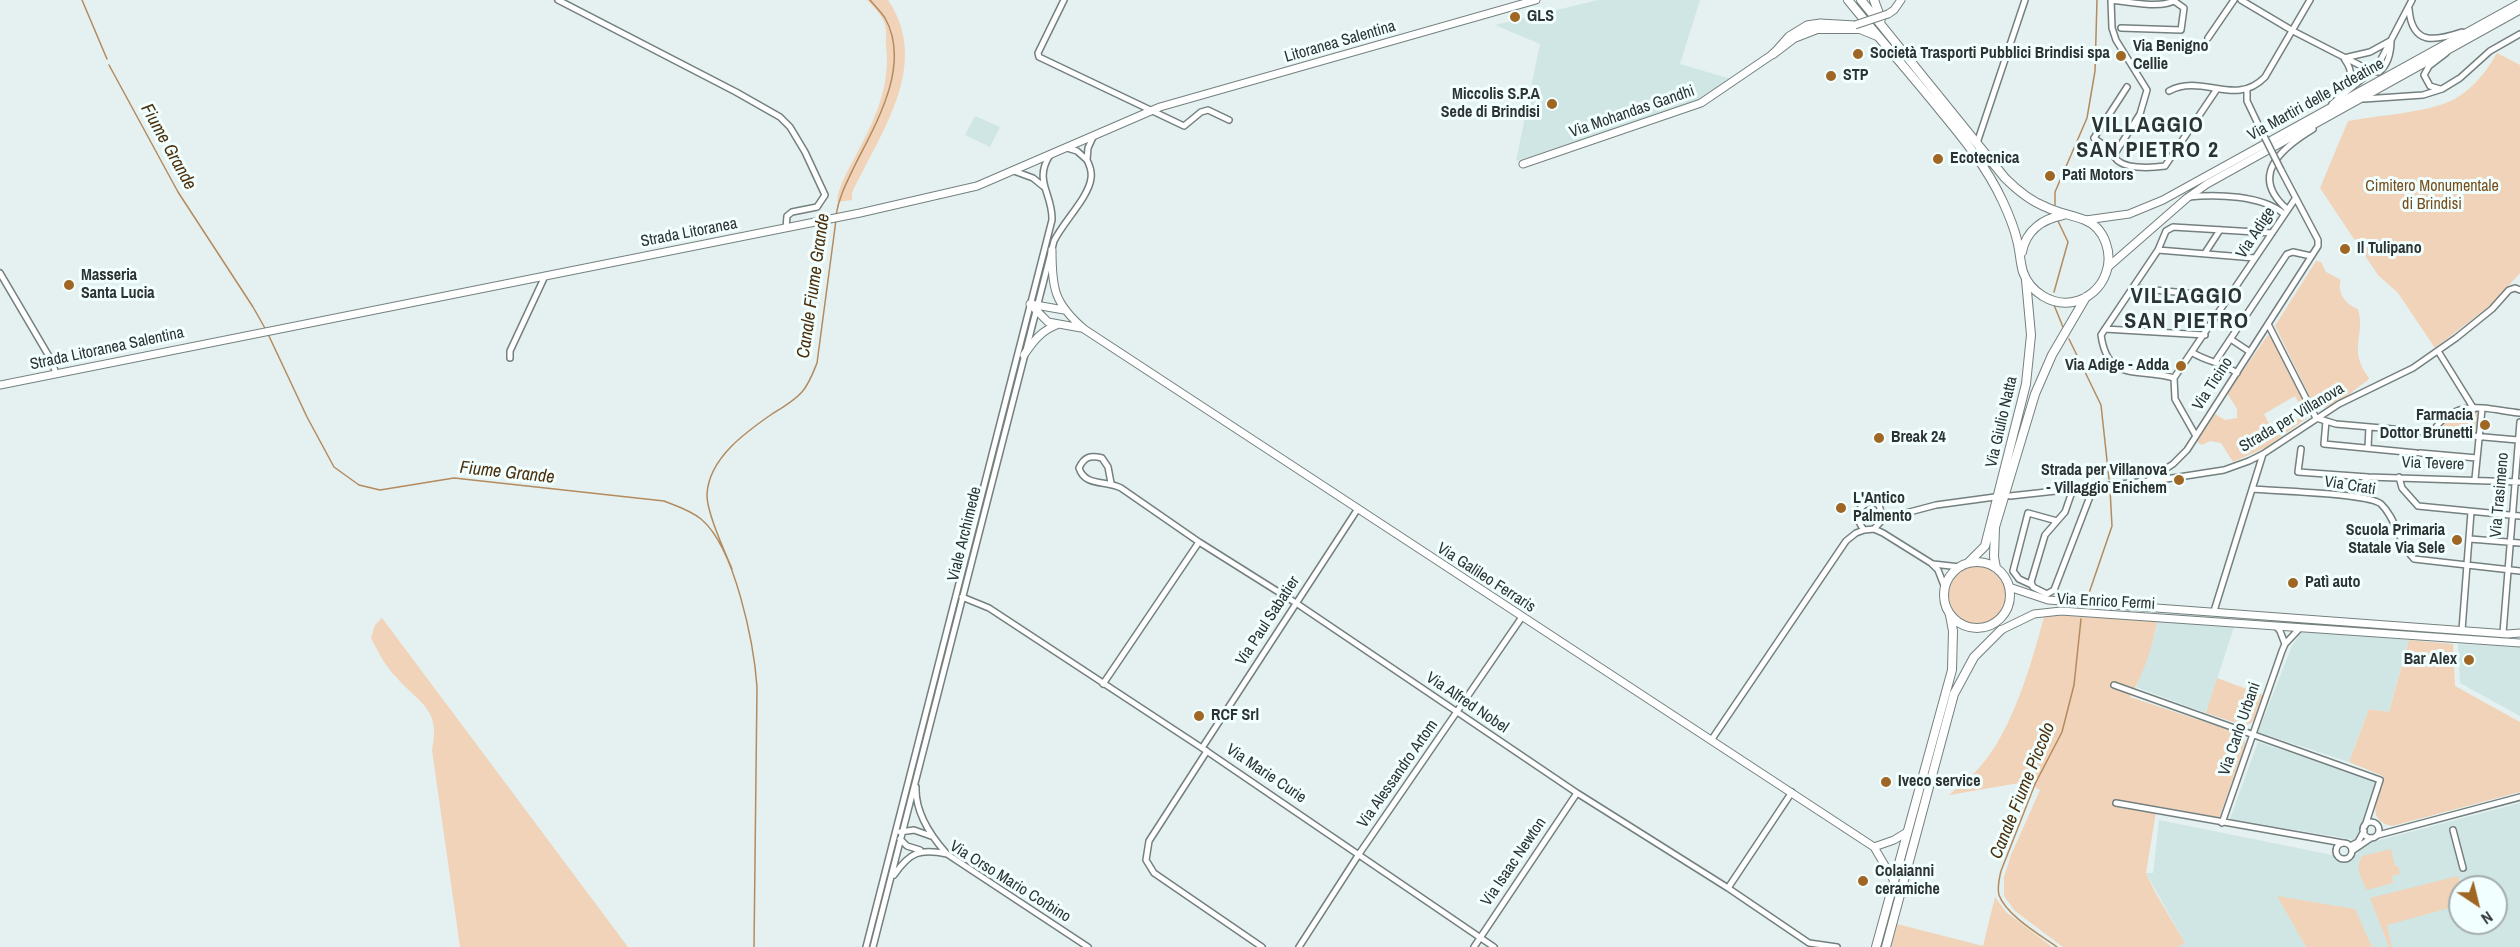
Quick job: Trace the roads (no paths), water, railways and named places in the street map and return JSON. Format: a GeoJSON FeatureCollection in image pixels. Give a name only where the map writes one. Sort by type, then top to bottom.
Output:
{"type":"FeatureCollection","features":[{"type":"Feature","properties":{"kind":"main road"},"geometry":{"type":"LineString","coordinates":[[1850,2],[1961,136],[1985,170],[2014,228],[2026,278],[2034,290],[2045,298],[2059,302],[2073,302],[2096,290],[2104,279],[2109,253],[2105,240],[2097,228],[2086,220],[2044,207],[2018,190],[1861,0]]}},
{"type":"Feature","properties":{"kind":"main road"},"geometry":{"type":"LineString","coordinates":[[1874,0],[1875,7],[1892,38]]}},
{"type":"Feature","properties":{"kind":"main road"},"geometry":{"type":"LineString","coordinates":[[1850,2],[1860,19],[1856,27]]}},
{"type":"Feature","properties":{"kind":"main road"},"geometry":{"type":"LineString","coordinates":[[1773,54],[1794,38],[1812,30],[1856,27],[1871,32],[1882,40]]}},
{"type":"Feature","properties":{"kind":"main road"},"geometry":{"type":"LineString","coordinates":[[2021,259],[2024,246],[2034,228],[2051,217],[2065,215]]}},
{"type":"Feature","properties":{"kind":"main road","name":"Via Giulio Natta"},"geometry":{"type":"LineString","coordinates":[[1968,563],[1985,546],[2026,384],[2031,335],[2026,278]]}},
{"type":"Feature","properties":{"kind":"main road","name":"Via Giulio Natta"},"geometry":{"type":"LineString","coordinates":[[1996,568],[1995,527],[2035,394],[2052,355],[2086,297]]}},
{"type":"Feature","properties":{"kind":"main road"},"geometry":{"type":"LineString","coordinates":[[1876,947],[1952,670],[1953,631],[1950,615],[1945,606],[1945,588],[1950,576],[1968,563],[1988,564],[1996,568],[2007,580],[2010,597],[2001,630],[1966,627],[1950,615]]}},
{"type":"Feature","properties":{"kind":"main road"},"geometry":{"type":"LineString","coordinates":[[1986,627],[2003,616]]}},
{"type":"Feature","properties":{"kind":"main road","name":"Via Enrico Fermi"},"geometry":{"type":"LineString","coordinates":[[1886,947],[1954,693],[1974,657],[2001,630]]}},
{"type":"Feature","properties":{"kind":"street"},"geometry":{"type":"LineString","coordinates":[[558,0],[736,92],[780,117],[790,127],[825,195],[817,207],[792,212],[787,216],[786,228]]}},
{"type":"Feature","properties":{"kind":"street"},"geometry":{"type":"LineString","coordinates":[[1064,0],[1038,53],[1039,57],[1184,126],[1208,110],[1228,120]]}},
{"type":"Feature","properties":{"kind":"street","name":"Litoranea Salentina"},"geometry":{"type":"LineString","coordinates":[[1152,110],[1536,0]]}},
{"type":"Feature","properties":{"kind":"street"},"geometry":{"type":"LineString","coordinates":[[1856,27],[1888,14],[1901,0]]}},
{"type":"Feature","properties":{"kind":"street"},"geometry":{"type":"LineString","coordinates":[[1977,143],[2025,0]]}},
{"type":"Feature","properties":{"kind":"street"},"geometry":{"type":"LineString","coordinates":[[2115,156],[2140,114],[2147,90],[2116,40],[2112,28],[2111,0],[2161,5],[2175,1],[2184,8],[2181,30],[2121,28]]}},
{"type":"Feature","properties":{"kind":"street"},"geometry":{"type":"LineString","coordinates":[[2208,38],[2234,0]]}},
{"type":"Feature","properties":{"kind":"street"},"geometry":{"type":"LineString","coordinates":[[2241,0],[2293,31],[2371,71]]}},
{"type":"Feature","properties":{"kind":"street"},"geometry":{"type":"LineString","coordinates":[[2169,91],[2178,86],[2210,86],[2217,89],[2247,91],[2265,77],[2310,0]]}},
{"type":"Feature","properties":{"kind":"street"},"geometry":{"type":"LineString","coordinates":[[2341,96],[2381,60],[2412,0]]}},
{"type":"Feature","properties":{"kind":"street","name":"Via Martiri delle Ardeatine"},"geometry":{"type":"LineString","coordinates":[[2086,220],[2129,214],[2163,200],[2330,112],[2360,100],[2446,52],[2507,14],[2520,3]]}},
{"type":"Feature","properties":{"kind":"street"},"geometry":{"type":"LineString","coordinates":[[2409,7],[2412,26],[2421,36],[2428,39],[2437,41],[2472,30]]}},
{"type":"Feature","properties":{"kind":"street","name":"Via Martiri delle Ardeatine"},"geometry":{"type":"LineString","coordinates":[[2108,267],[2187,198],[2472,30],[2520,10]]}},
{"type":"Feature","properties":{"kind":"street"},"geometry":{"type":"LineString","coordinates":[[2360,100],[2422,95],[2442,89],[2460,78],[2490,51],[2520,34]]}},
{"type":"Feature","properties":{"kind":"street"},"geometry":{"type":"LineString","coordinates":[[2344,58],[2370,52],[2391,40]]}},
{"type":"Feature","properties":{"kind":"street"},"geometry":{"type":"LineString","coordinates":[[2442,89],[2430,86],[2424,75],[2429,66],[2446,52]]}},
{"type":"Feature","properties":{"kind":"street","name":"Via Mohandas Gandhi"},"geometry":{"type":"LineString","coordinates":[[1523,164],[1701,103],[1773,54]]}},
{"type":"Feature","properties":{"kind":"street"},"geometry":{"type":"LineString","coordinates":[[2286,212],[2271,188],[2268,175],[2270,167],[2282,152],[2330,112],[2341,96],[2351,78],[2351,69],[2344,58]]}},
{"type":"Feature","properties":{"kind":"street"},"geometry":{"type":"LineString","coordinates":[[2127,87],[2094,138],[2122,164],[2153,168],[2165,166],[2217,89]]}},
{"type":"Feature","properties":{"kind":"street"},"geometry":{"type":"LineString","coordinates":[[2247,91],[2247,101],[2295,200]]}},
{"type":"Feature","properties":{"kind":"street","name":"Strada Litoranea"},"geometry":{"type":"LineString","coordinates":[[219,340],[786,228],[978,186],[1152,110]]}},
{"type":"Feature","properties":{"kind":"street"},"geometry":{"type":"LineString","coordinates":[[2140,125],[2190,128]]}},
{"type":"Feature","properties":{"kind":"street","name":"Viale Archimede"},"geometry":{"type":"LineString","coordinates":[[866,947],[956,595],[1034,306],[1052,250],[1064,222],[1088,189],[1092,174],[1087,160],[1088,147],[1093,137]]}},
{"type":"Feature","properties":{"kind":"street"},"geometry":{"type":"LineString","coordinates":[[1067,148],[1087,160]]}},
{"type":"Feature","properties":{"kind":"street","name":"Viale Archimede"},"geometry":{"type":"LineString","coordinates":[[873,947],[1024,355],[1052,220],[1053,207],[1044,187],[1042,169],[1050,155]]}},
{"type":"Feature","properties":{"kind":"street"},"geometry":{"type":"LineString","coordinates":[[1014,171],[1033,178],[1044,187]]}},
{"type":"Feature","properties":{"kind":"street"},"geometry":{"type":"LineString","coordinates":[[2187,198],[2202,196],[2262,200],[2286,212]]}},
{"type":"Feature","properties":{"kind":"street","name":"Via Adige"},"geometry":{"type":"LineString","coordinates":[[2174,378],[2295,200]]}},
{"type":"Feature","properties":{"kind":"street","name":"Via Ticino"},"geometry":{"type":"LineString","coordinates":[[2150,480],[2173,464],[2187,450],[2318,246],[2318,240],[2295,200]]}},
{"type":"Feature","properties":{"kind":"street"},"geometry":{"type":"LineString","coordinates":[[2196,436],[2175,399],[2174,378],[2127,372],[2116,367],[2104,352],[2101,335],[2158,250],[2169,228],[2272,233]]}},
{"type":"Feature","properties":{"kind":"street"},"geometry":{"type":"LineString","coordinates":[[2205,253],[2220,230]]}},
{"type":"Feature","properties":{"kind":"street","name":"Via Galileo Ferraris"},"geometry":{"type":"LineString","coordinates":[[1052,250],[1051,277],[1064,309],[1084,329],[1874,847]]}},
{"type":"Feature","properties":{"kind":"street"},"geometry":{"type":"LineString","coordinates":[[2158,250],[2255,258]]}},
{"type":"Feature","properties":{"kind":"street"},"geometry":{"type":"LineString","coordinates":[[2216,362],[2287,254],[2293,252],[2311,256]]}},
{"type":"Feature","properties":{"kind":"street"},"geometry":{"type":"LineString","coordinates":[[0,273],[50,358],[56,374]]}},
{"type":"Feature","properties":{"kind":"street"},"geometry":{"type":"LineString","coordinates":[[510,358],[510,351],[545,276]]}},
{"type":"Feature","properties":{"kind":"street"},"geometry":{"type":"LineString","coordinates":[[2133,288],[2229,297]]}},
{"type":"Feature","properties":{"kind":"street","name":"Strada per Villanova"},"geometry":{"type":"LineString","coordinates":[[2010,496],[2224,470],[2263,454],[2316,418],[2407,371],[2438,351],[2492,309],[2509,290],[2515,288],[2520,290]]}},
{"type":"Feature","properties":{"kind":"street"},"geometry":{"type":"LineString","coordinates":[[1034,306],[1064,309]]}},
{"type":"Feature","properties":{"kind":"street","name":"Via Galileo Ferraris"},"geometry":{"type":"LineString","coordinates":[[1034,306],[1048,322],[1084,329]]}},
{"type":"Feature","properties":{"kind":"street"},"geometry":{"type":"LineString","coordinates":[[1024,355],[1035,339],[1047,328],[1059,324]]}},
{"type":"Feature","properties":{"kind":"street"},"geometry":{"type":"LineString","coordinates":[[2268,324],[2316,418],[2336,424],[2518,440]]}},
{"type":"Feature","properties":{"kind":"street"},"geometry":{"type":"LineString","coordinates":[[2105,329],[2205,335]]}},
{"type":"Feature","properties":{"kind":"street","name":"Strada Litoranea Salentina"},"geometry":{"type":"LineString","coordinates":[[0,385],[219,340]]}},
{"type":"Feature","properties":{"kind":"street"},"geometry":{"type":"LineString","coordinates":[[2232,340],[2250,352]]}},
{"type":"Feature","properties":{"kind":"street"},"geometry":{"type":"LineString","coordinates":[[2438,351],[2474,409]]}},
{"type":"Feature","properties":{"kind":"street"},"geometry":{"type":"LineString","coordinates":[[2193,353],[2226,365],[2237,372]]}},
{"type":"Feature","properties":{"kind":"street"},"geometry":{"type":"LineString","coordinates":[[2432,433],[2438,423],[2459,408],[2520,413]]}},
{"type":"Feature","properties":{"kind":"street"},"geometry":{"type":"LineString","coordinates":[[2475,479],[2482,409]]}},
{"type":"Feature","properties":{"kind":"street"},"geometry":{"type":"LineString","coordinates":[[2326,421],[2324,444],[2477,458]]}},
{"type":"Feature","properties":{"kind":"street","name":"Via Trasimeno"},"geometry":{"type":"LineString","coordinates":[[2503,633],[2507,569],[2517,482],[2520,422]]}},
{"type":"Feature","properties":{"kind":"street"},"geometry":{"type":"LineString","coordinates":[[2368,448],[2369,427]]}},
{"type":"Feature","properties":{"kind":"street","name":"Via Tevere"},"geometry":{"type":"LineString","coordinates":[[2301,448],[2298,472],[2368,477],[2517,482]]}},
{"type":"Feature","properties":{"kind":"street"},"geometry":{"type":"LineString","coordinates":[[2214,611],[2263,454]]}},
{"type":"Feature","properties":{"kind":"street","name":"Via Alfred Nobel"},"geometry":{"type":"LineString","coordinates":[[1111,483],[1108,467],[1102,458],[1088,457],[1083,460],[1079,468],[1082,475],[1096,483],[1111,483],[1296,603],[1577,793],[1728,888],[1810,945],[1837,947]]}},
{"type":"Feature","properties":{"kind":"street"},"geometry":{"type":"LineString","coordinates":[[2357,497],[2362,484],[2368,477]]}},
{"type":"Feature","properties":{"kind":"street"},"geometry":{"type":"LineString","coordinates":[[2400,477],[2402,488],[2418,506],[2520,516]]}},
{"type":"Feature","properties":{"kind":"street"},"geometry":{"type":"LineString","coordinates":[[2057,521],[2028,513],[2013,571],[2019,579],[2047,594],[2054,590],[2094,486]]}},
{"type":"Feature","properties":{"kind":"street"},"geometry":{"type":"LineString","coordinates":[[2032,585],[2045,535],[2065,512],[2073,489]]}},
{"type":"Feature","properties":{"kind":"street","name":"Via Crati"},"geometry":{"type":"LineString","coordinates":[[2252,489],[2357,497],[2378,501],[2386,510],[2414,559],[2520,571]]}},
{"type":"Feature","properties":{"kind":"street"},"geometry":{"type":"LineString","coordinates":[[1874,529],[1883,519],[1936,505],[1995,496]]}},
{"type":"Feature","properties":{"kind":"street"},"geometry":{"type":"LineString","coordinates":[[1864,530],[1857,518],[1858,509],[1862,505],[1873,502],[1879,505],[1883,519]]}},
{"type":"Feature","properties":{"kind":"street","name":"Via Paul Sabatier"},"geometry":{"type":"LineString","coordinates":[[1262,947],[1154,873],[1146,860],[1149,841],[1204,749],[1357,510]]}},
{"type":"Feature","properties":{"kind":"street"},"geometry":{"type":"LineString","coordinates":[[2462,630],[2472,512]]}},
{"type":"Feature","properties":{"kind":"street"},"geometry":{"type":"LineString","coordinates":[[1712,739],[1846,541],[1856,532],[1874,529],[1897,540],[1931,563],[1938,570],[1945,588]]}},
{"type":"Feature","properties":{"kind":"street"},"geometry":{"type":"LineString","coordinates":[[2470,538],[2520,543]]}},
{"type":"Feature","properties":{"kind":"street"},"geometry":{"type":"LineString","coordinates":[[1103,684],[1199,542]]}},
{"type":"Feature","properties":{"kind":"street"},"geometry":{"type":"LineString","coordinates":[[1931,563],[1944,567],[1960,567]]}},
{"type":"Feature","properties":{"kind":"street","name":"Via Enrico Fermi"},"geometry":{"type":"LineString","coordinates":[[2009,587],[2048,600],[2520,633]]}},
{"type":"Feature","properties":{"kind":"street","name":"Via Marie Curie"},"geometry":{"type":"LineString","coordinates":[[956,595],[989,608],[1204,749],[1494,947]]}},
{"type":"Feature","properties":{"kind":"street","name":"Via Enrico Fermi"},"geometry":{"type":"LineString","coordinates":[[2001,630],[2034,614],[2061,611],[2520,643]]}},
{"type":"Feature","properties":{"kind":"street","name":"Via Alessandro Artom"},"geometry":{"type":"LineString","coordinates":[[1299,947],[1359,854],[1522,618]]}},
{"type":"Feature","properties":{"kind":"street"},"geometry":{"type":"LineString","coordinates":[[2276,626],[2285,644]]}},
{"type":"Feature","properties":{"kind":"street","name":"Via Carlo Urbani"},"geometry":{"type":"LineString","coordinates":[[2222,823],[2285,644],[2300,628]]}},
{"type":"Feature","properties":{"kind":"street"},"geometry":{"type":"LineString","coordinates":[[2115,685],[2380,780],[2364,829]]}},
{"type":"Feature","properties":{"kind":"street"},"geometry":{"type":"LineString","coordinates":[[916,777],[917,804],[933,837],[947,854]]}},
{"type":"Feature","properties":{"kind":"street"},"geometry":{"type":"LineString","coordinates":[[1728,888],[1792,792]]}},
{"type":"Feature","properties":{"kind":"street","name":"Via Isaac Newton"},"geometry":{"type":"LineString","coordinates":[[1474,947],[1577,793]]}},
{"type":"Feature","properties":{"kind":"street"},"geometry":{"type":"LineString","coordinates":[[2351,849],[2378,835],[2520,797]]}},
{"type":"Feature","properties":{"kind":"street"},"geometry":{"type":"LineString","coordinates":[[2116,803],[2343,843],[2351,849]]}},
{"type":"Feature","properties":{"kind":"street"},"geometry":{"type":"LineString","coordinates":[[2371,807],[2379,830],[2378,835]]}},
{"type":"Feature","properties":{"kind":"street"},"geometry":{"type":"LineString","coordinates":[[2328,842],[2336,850],[2337,855],[2343,859],[2350,856],[2351,849],[2358,842],[2368,822],[2393,831]]}},
{"type":"Feature","properties":{"kind":"street"},"geometry":{"type":"LineString","coordinates":[[2364,829],[2371,838]]}},
{"type":"Feature","properties":{"kind":"street"},"geometry":{"type":"LineString","coordinates":[[922,851],[907,846],[895,834],[914,830],[933,837]]}},
{"type":"Feature","properties":{"kind":"street"},"geometry":{"type":"LineString","coordinates":[[2453,830],[2463,868]]}},
{"type":"Feature","properties":{"kind":"street"},"geometry":{"type":"LineString","coordinates":[[1894,881],[1874,847],[1894,840],[1906,832]]}},
{"type":"Feature","properties":{"kind":"street"},"geometry":{"type":"LineString","coordinates":[[2336,850],[2343,843]]}},
{"type":"Feature","properties":{"kind":"street","name":"Via Orso Mario Corbino"},"geometry":{"type":"LineString","coordinates":[[891,879],[906,860],[922,851],[947,854],[1083,946]]}},
{"type":"Feature","properties":{"kind":"waterway","name":"Fiume Grande"},"geometry":{"type":"LineString","coordinates":[[82,0],[107,59]]}},
{"type":"Feature","properties":{"kind":"waterway","name":"Canale Fiume Grande"},"geometry":{"type":"LineString","coordinates":[[836,215],[844,188],[881,111],[893,73],[892,36],[885,18],[870,0]]}},
{"type":"Feature","properties":{"kind":"waterway","name":"Canale Fiume Piccolo"},"geometry":{"type":"LineString","coordinates":[[2055,205],[2055,192],[2087,118],[2095,71],[2097,0]]}},
{"type":"Feature","properties":{"kind":"waterway","name":"Fiume Grande"},"geometry":{"type":"LineString","coordinates":[[109,65],[178,192],[266,330]]}},
{"type":"Feature","properties":{"kind":"waterway","name":"Canale Fiume Grande"},"geometry":{"type":"LineString","coordinates":[[732,569],[716,532],[710,511],[707,494],[709,481],[714,469],[730,447],[751,429],[788,404],[804,389],[811,378],[817,363],[836,220]]}},
{"type":"Feature","properties":{"kind":"waterway","name":"Canale Fiume Piccolo"},"geometry":{"type":"LineString","coordinates":[[2054,292],[2068,242],[2058,221]]}},
{"type":"Feature","properties":{"kind":"waterway","name":"Canale Fiume Piccolo"},"geometry":{"type":"LineString","coordinates":[[2054,305],[2063,327]]}},
{"type":"Feature","properties":{"kind":"waterway","name":"Fiume Grande"},"geometry":{"type":"LineString","coordinates":[[268,334],[307,417],[334,467],[359,485],[380,490],[454,478],[664,501],[697,516],[713,532],[724,551],[741,597],[752,647],[757,687],[754,947]]}},
{"type":"Feature","properties":{"kind":"waterway","name":"Canale Fiume Piccolo"},"geometry":{"type":"LineString","coordinates":[[2069,339],[2101,405],[2109,479]]}},
{"type":"Feature","properties":{"kind":"waterway","name":"Canale Fiume Piccolo"},"geometry":{"type":"LineString","coordinates":[[2088,596],[2112,526],[2110,489]]}},
{"type":"Feature","properties":{"kind":"waterway","name":"Canale Fiume Piccolo"},"geometry":{"type":"LineString","coordinates":[[2057,947],[2024,924],[2009,910],[1999,895],[1998,886],[2001,871],[2035,784],[2062,732],[2074,685],[2081,619]]}},
{"type":"Feature","properties":{"kind":"place","name":"GLS"},"geometry":{"type":"Point","coordinates":[1515,17]}},
{"type":"Feature","properties":{"kind":"place","name":"Società Trasporti Pubblici Brindisi spa"},"geometry":{"type":"Point","coordinates":[1858,54]}},
{"type":"Feature","properties":{"kind":"place","name":"Via Benigno Cellie"},"geometry":{"type":"Point","coordinates":[2121,56]}},
{"type":"Feature","properties":{"kind":"place","name":"STP"},"geometry":{"type":"Point","coordinates":[1831,76]}},
{"type":"Feature","properties":{"kind":"place","name":"Miccolis S.P.A Sede di Brindisi"},"geometry":{"type":"Point","coordinates":[1552,104]}},
{"type":"Feature","properties":{"kind":"place","name":"Ecotecnica"},"geometry":{"type":"Point","coordinates":[1938,159]}},
{"type":"Feature","properties":{"kind":"place","name":"Pati Motors"},"geometry":{"type":"Point","coordinates":[2050,176]}},
{"type":"Feature","properties":{"kind":"place","name":"Il Tulipano"},"geometry":{"type":"Point","coordinates":[2345,249]}},
{"type":"Feature","properties":{"kind":"place","name":"Masseria Santa Lucia"},"geometry":{"type":"Point","coordinates":[69,285]}},
{"type":"Feature","properties":{"kind":"place","name":"Via Adige - Adda"},"geometry":{"type":"Point","coordinates":[2181,366]}},
{"type":"Feature","properties":{"kind":"place","name":"Farmacia Dottor Brunetti"},"geometry":{"type":"Point","coordinates":[2485,425]}},
{"type":"Feature","properties":{"kind":"place","name":"Break 24"},"geometry":{"type":"Point","coordinates":[1879,438]}},
{"type":"Feature","properties":{"kind":"place","name":"Strada per Villanova - Villaggio Enichem"},"geometry":{"type":"Point","coordinates":[2179,480]}},
{"type":"Feature","properties":{"kind":"place","name":"L'Antico Palmento"},"geometry":{"type":"Point","coordinates":[1841,508]}},
{"type":"Feature","properties":{"kind":"place","name":"Scuola Primaria Statale Via Sele"},"geometry":{"type":"Point","coordinates":[2457,540]}},
{"type":"Feature","properties":{"kind":"place","name":"Patì auto"},"geometry":{"type":"Point","coordinates":[2293,583]}},
{"type":"Feature","properties":{"kind":"place","name":"Bar Alex"},"geometry":{"type":"Point","coordinates":[2469,660]}},
{"type":"Feature","properties":{"kind":"place","name":"RCF Srl"},"geometry":{"type":"Point","coordinates":[1199,716]}},
{"type":"Feature","properties":{"kind":"place","name":"Iveco service"},"geometry":{"type":"Point","coordinates":[1886,782]}},
{"type":"Feature","properties":{"kind":"place","name":"Colaianni ceramiche"},"geometry":{"type":"Point","coordinates":[1863,881]}},
{"type":"Feature","properties":{"kind":"district","name":"VILLAGGIO SAN PIETRO 2"},"geometry":{"type":"Point","coordinates":[2148,138]}},
{"type":"Feature","properties":{"kind":"district","name":"VILLAGGIO SAN PIETRO"},"geometry":{"type":"Point","coordinates":[2187,310]}},
{"type":"Feature","properties":{"kind":"park label","name":"Cimitero Monumentale di Brindisi"},"geometry":{"type":"Point","coordinates":[2432,196]}}]}
